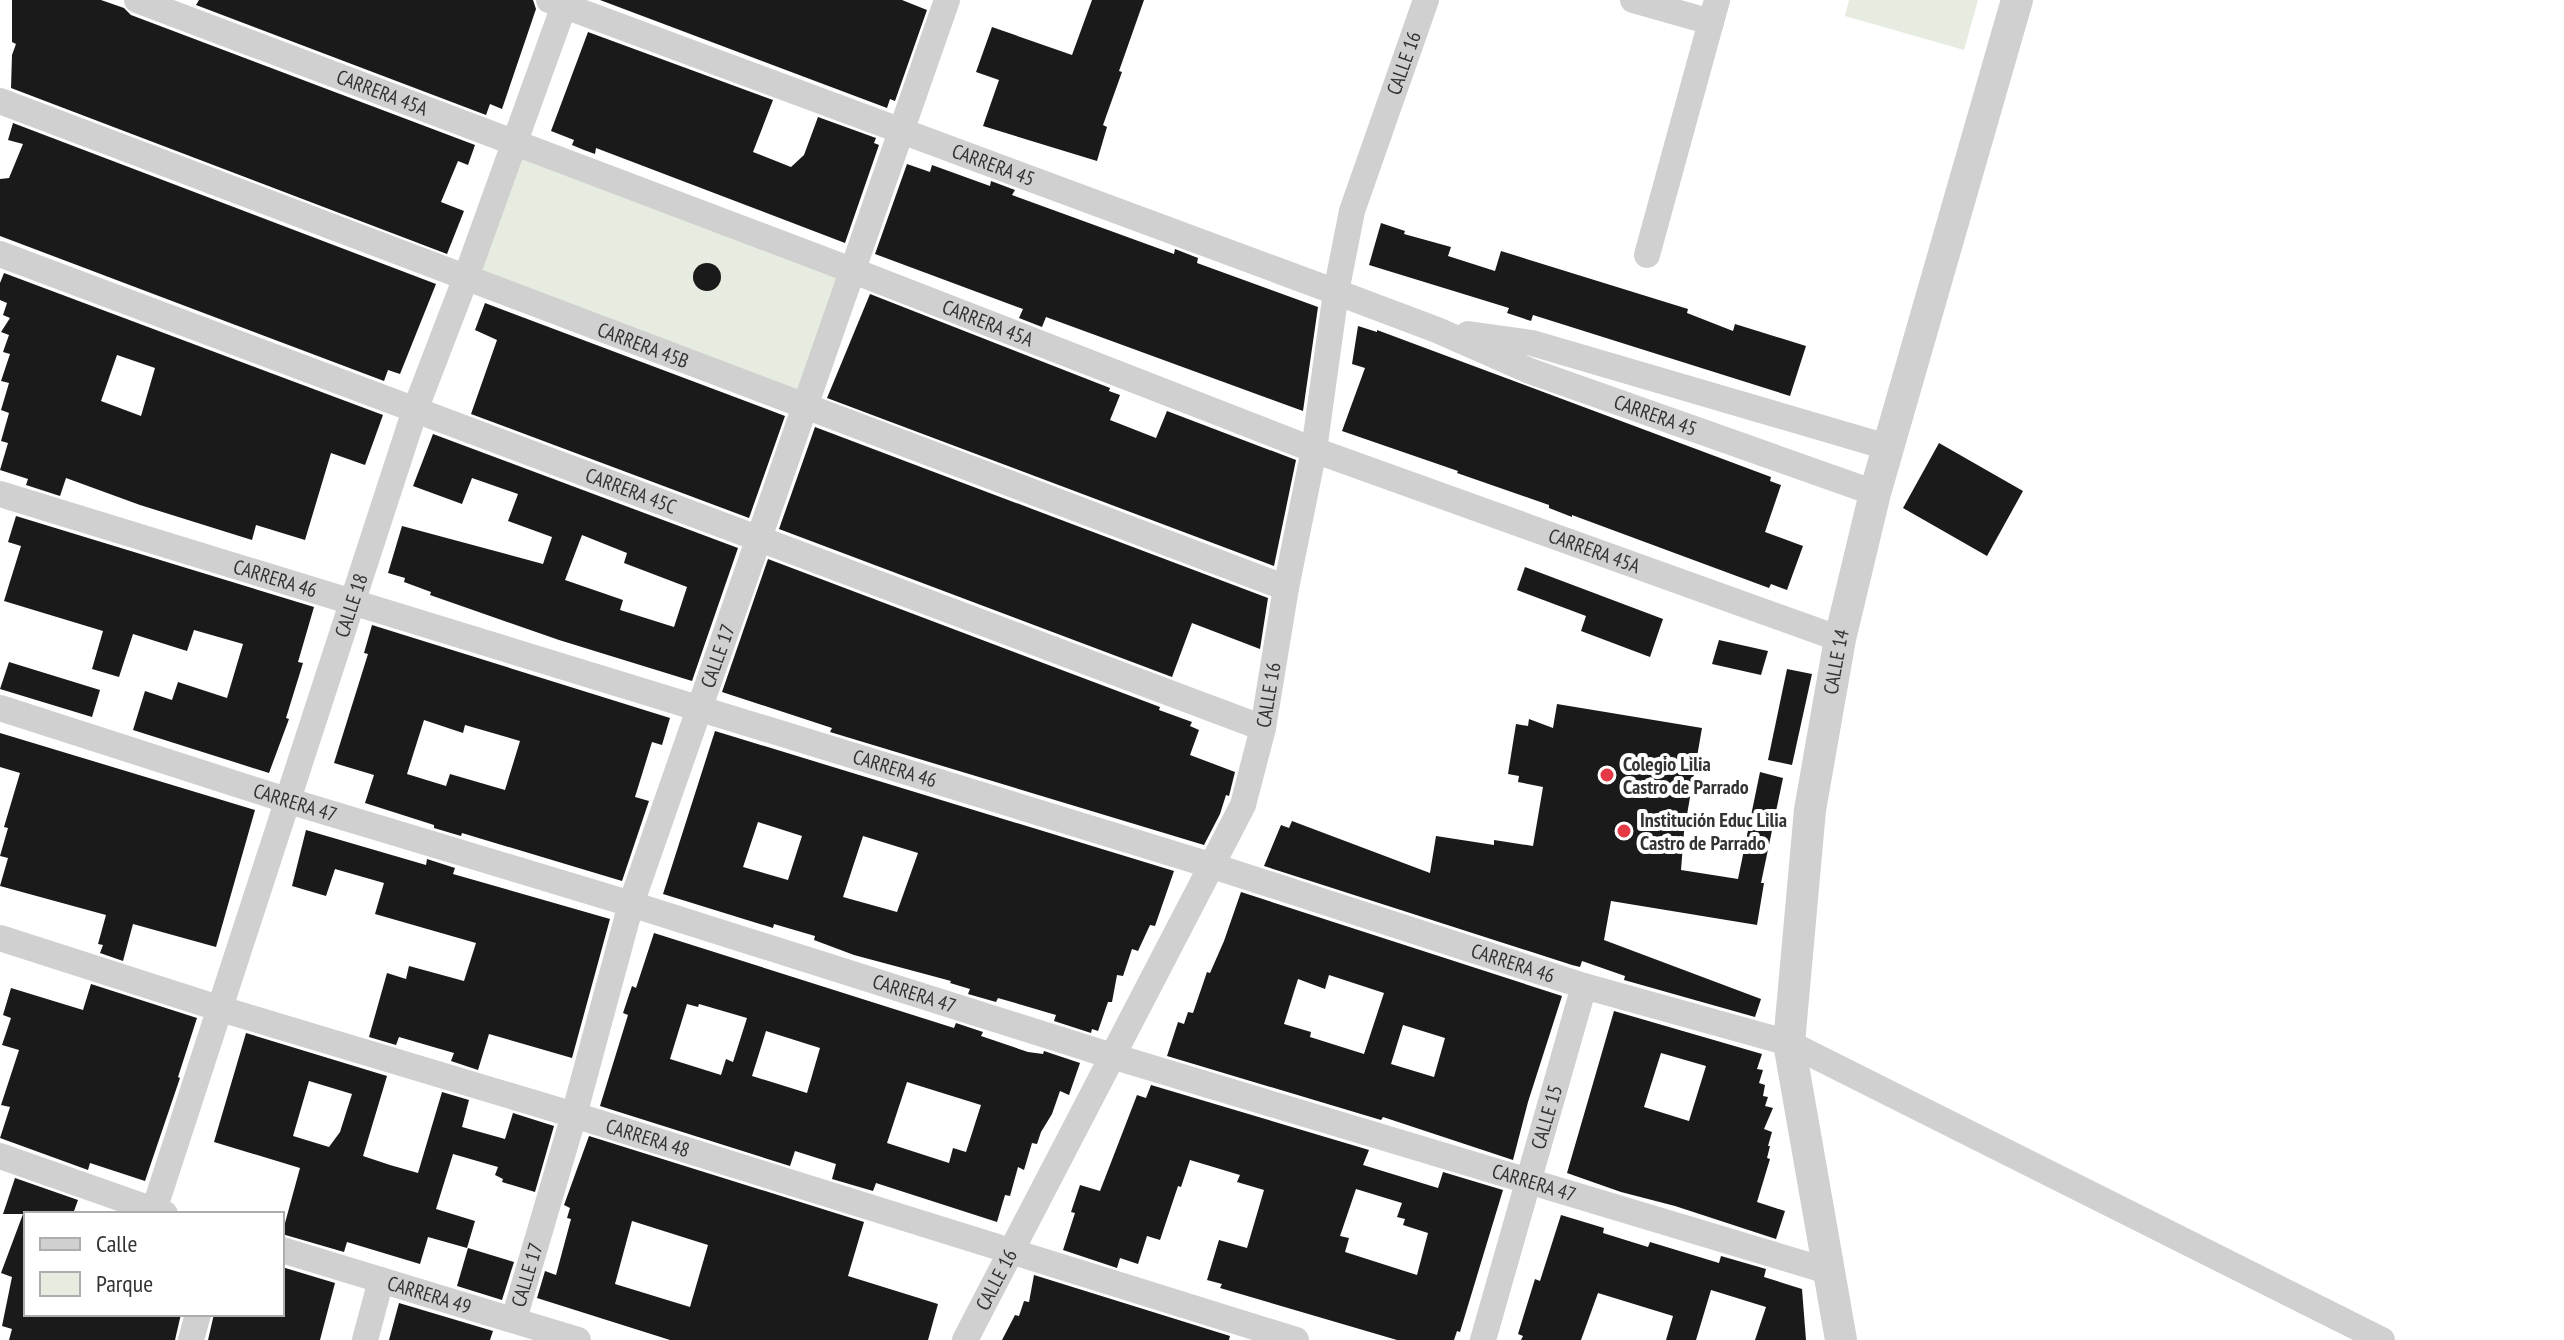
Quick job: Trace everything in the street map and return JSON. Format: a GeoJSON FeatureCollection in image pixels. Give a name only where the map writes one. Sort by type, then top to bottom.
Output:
{"type":"FeatureCollection","features":[{"type":"Feature","properties":{"kind":"street","name":"CARRERA 45A"},"geometry":{"type":"LineString","coordinates":[[137,0],[854,271],[1314,450],[1840,639]]}},
{"type":"Feature","properties":{"kind":"street","name":"CALLE 17"},"geometry":{"type":"LineString","coordinates":[[525,1328],[574,1115],[631,904],[947,0]]}},
{"type":"Feature","properties":{"kind":"street","name":"CALLE 16"},"geometry":{"type":"LineString","coordinates":[[965,1340],[1243,805],[1263,728],[1286,588],[1314,450],[1336,292],[1352,211],[1426,0]]}},
{"type":"Feature","properties":{"kind":"street"},"geometry":{"type":"LineString","coordinates":[[1633,0],[1714,11],[1647,255]]}},
{"type":"Feature","properties":{"kind":"street","name":"CALLE 14"},"geometry":{"type":"LineString","coordinates":[[1841,1340],[1789,1043],[1810,810],[1840,639],[1875,493],[2017,0]]}},
{"type":"Feature","properties":{"kind":"street","name":"CALLE 18"},"geometry":{"type":"LineString","coordinates":[[159,1212],[286,800],[415,410],[465,280],[559,2]]}},
{"type":"Feature","properties":{"kind":"street","name":"CARRERA 45"},"geometry":{"type":"LineString","coordinates":[[559,2],[1437,330],[1530,371],[1875,493]]}},
{"type":"Feature","properties":{"kind":"street","name":"CARRERA 45B"},"geometry":{"type":"LineString","coordinates":[[0,101],[465,280],[806,405],[1286,588]]}},
{"type":"Feature","properties":{"kind":"street","name":"CARRERA 45C"},"geometry":{"type":"LineString","coordinates":[[0,254],[1263,728]]}},
{"type":"Feature","properties":{"kind":"street","name":"CARRERA 45"},"geometry":{"type":"LineString","coordinates":[[1437,330],[1532,343],[1887,447]]}},
{"type":"Feature","properties":{"kind":"street","name":"CARRERA 46"},"geometry":{"type":"LineString","coordinates":[[0,494],[1213,866],[1584,986],[1789,1043],[2382,1340]]}},
{"type":"Feature","properties":{"kind":"street","name":"CARRERA 47"},"geometry":{"type":"LineString","coordinates":[[0,708],[1112,1056],[1831,1272]]}},
{"type":"Feature","properties":{"kind":"street","name":"CARRERA 48"},"geometry":{"type":"LineString","coordinates":[[0,938],[1296,1340]]}},
{"type":"Feature","properties":{"kind":"street","name":"CALLE 15"},"geometry":{"type":"LineString","coordinates":[[1483,1340],[1584,986]]}},
{"type":"Feature","properties":{"kind":"street"},"geometry":{"type":"LineString","coordinates":[[0,1156],[159,1212]]}},
{"type":"Feature","properties":{"kind":"street","name":"CARRERA 49"},"geometry":{"type":"LineString","coordinates":[[284,1251],[525,1328],[578,1340]]}},
{"type":"Feature","properties":{"kind":"street"},"geometry":{"type":"LineString","coordinates":[[365,1340],[381,1280]]}},
{"type":"Feature","properties":{"kind":"street"},"geometry":{"type":"LineString","coordinates":[[191,1340],[197,1316]]}},
{"type":"Feature","properties":{"kind":"green space"},"geometry":{"type":"Polygon","coordinates":[[[1849,0],[1978,0],[1964,50],[1845,16],[1849,0]]]}},
{"type":"Feature","properties":{"kind":"green space"},"geometry":{"type":"Polygon","coordinates":[[[512,143],[854,271],[806,405],[465,280],[512,143]]]}},
{"type":"Feature","properties":{"kind":"building"},"geometry":{"type":"Polygon","coordinates":[[[12,0],[101,0],[124,8],[131,15],[475,145],[468,165],[458,161],[441,202],[464,211],[447,254],[11,88],[12,55],[16,44],[12,42],[12,0]]]}},
{"type":"Feature","properties":{"kind":"building"},"geometry":{"type":"Polygon","coordinates":[[[199,0],[533,0],[536,9],[502,109],[490,104],[486,115],[196,5],[199,0]]]}},
{"type":"Feature","properties":{"kind":"building"},"geometry":{"type":"Polygon","coordinates":[[[600,0],[902,0],[927,10],[895,101],[890,99],[887,108],[600,0]]]}},
{"type":"Feature","properties":{"kind":"building"},"geometry":{"type":"Polygon","coordinates":[[[1092,0],[1144,0],[1103,125],[1107,127],[1097,161],[983,126],[999,80],[976,72],[992,27],[1072,55],[1092,0]]]}},
{"type":"Feature","properties":{"kind":"building"},"geometry":{"type":"Polygon","coordinates":[[[588,32],[773,100],[753,152],[791,167],[804,155],[818,117],[876,138],[874,143],[879,145],[845,243],[596,148],[595,154],[584,150],[572,145],[574,140],[551,131],[588,32]]]}},
{"type":"Feature","properties":{"kind":"building"},"geometry":{"type":"Polygon","coordinates":[[[13,123],[436,284],[400,374],[388,370],[384,381],[0,236],[0,179],[9,178],[23,144],[8,140],[13,123]]]}},
{"type":"Feature","properties":{"kind":"building"},"geometry":{"type":"Polygon","coordinates":[[[907,164],[930,172],[932,165],[990,186],[991,181],[1015,190],[1012,195],[1174,254],[1175,249],[1198,258],[1197,263],[1318,307],[1303,411],[1046,317],[1042,327],[1019,318],[1023,309],[875,254],[907,164]]]}},
{"type":"Feature","properties":{"kind":"building"},"geometry":{"type":"Polygon","coordinates":[[[1381,223],[1405,231],[1404,234],[1451,247],[1448,256],[1495,271],[1501,251],[1688,309],[1687,313],[1733,331],[1735,324],[1806,346],[1790,396],[1533,315],[1531,321],[1507,313],[1509,308],[1369,265],[1381,223]]]}},
{"type":"Feature","properties":{"kind":"building"},"geometry":{"type":"Polygon","coordinates":[[[707,263],[717,267],[721,277],[717,287],[707,291],[697,287],[693,277],[697,267],[707,263]]]}},
{"type":"Feature","properties":{"kind":"building"},"geometry":{"type":"Polygon","coordinates":[[[4,273],[383,415],[365,465],[331,453],[305,540],[256,525],[252,540],[66,478],[60,496],[26,485],[28,479],[0,470],[8,443],[1,441],[9,413],[1,410],[9,383],[1,381],[10,354],[3,352],[9,335],[1,332],[10,318],[3,315],[7,303],[0,300],[0,283],[4,273]],[[117,355],[101,401],[141,416],[155,368],[117,355]]]}},
{"type":"Feature","properties":{"kind":"building"},"geometry":{"type":"Polygon","coordinates":[[[870,294],[1110,388],[1109,391],[1120,395],[1110,420],[1156,438],[1167,411],[1296,460],[1274,566],[827,398],[870,294]]]}},
{"type":"Feature","properties":{"kind":"building"},"geometry":{"type":"Polygon","coordinates":[[[485,303],[785,416],[749,518],[471,414],[497,340],[475,330],[485,303]]]}},
{"type":"Feature","properties":{"kind":"building"},"geometry":{"type":"Polygon","coordinates":[[[1358,326],[1377,330],[1771,477],[1770,481],[1781,485],[1765,532],[1803,546],[1787,590],[1771,584],[1769,588],[1572,517],[1549,508],[1549,505],[1458,471],[1342,431],[1365,368],[1352,364],[1358,326]]]}},
{"type":"Feature","properties":{"kind":"building"},"geometry":{"type":"Polygon","coordinates":[[[815,427],[1268,598],[1260,649],[1192,623],[1172,677],[779,529],[815,427]]]}},
{"type":"Feature","properties":{"kind":"building"},"geometry":{"type":"Polygon","coordinates":[[[433,434],[738,548],[692,681],[559,640],[430,595],[431,592],[404,582],[405,578],[388,573],[402,526],[543,564],[552,537],[508,521],[518,494],[472,478],[462,504],[413,486],[433,434]],[[582,535],[565,580],[623,600],[620,610],[674,627],[687,587],[624,563],[627,553],[582,535]]]}},
{"type":"Feature","properties":{"kind":"building"},"geometry":{"type":"Polygon","coordinates":[[[1939,443],[2023,491],[1987,556],[1903,508],[1939,443]]]}},
{"type":"Feature","properties":{"kind":"building"},"geometry":{"type":"Polygon","coordinates":[[[16,516],[314,607],[298,662],[303,663],[286,718],[289,719],[269,773],[133,730],[145,691],[172,700],[178,682],[227,698],[243,644],[194,630],[187,651],[133,634],[119,677],[92,669],[103,631],[4,601],[21,546],[8,542],[16,516]]]}},
{"type":"Feature","properties":{"kind":"building"},"geometry":{"type":"Polygon","coordinates":[[[768,559],[1160,707],[1159,710],[1192,722],[1190,726],[1199,730],[1190,755],[1235,772],[1229,796],[1226,795],[1204,845],[830,732],[832,728],[722,692],[768,559]]]}},
{"type":"Feature","properties":{"kind":"building"},"geometry":{"type":"Polygon","coordinates":[[[1525,567],[1663,619],[1650,657],[1581,631],[1586,616],[1517,590],[1525,567]]]}},
{"type":"Feature","properties":{"kind":"building"},"geometry":{"type":"Polygon","coordinates":[[[372,625],[670,718],[662,745],[652,742],[635,797],[649,801],[622,881],[462,833],[461,836],[434,828],[434,825],[365,803],[374,775],[334,763],[368,654],[364,653],[372,625]],[[424,720],[407,774],[446,786],[450,774],[505,790],[520,741],[465,725],[463,733],[424,720]]]}},
{"type":"Feature","properties":{"kind":"building"},"geometry":{"type":"Polygon","coordinates":[[[1719,640],[1768,651],[1761,675],[1712,664],[1719,640]]]}},
{"type":"Feature","properties":{"kind":"building"},"geometry":{"type":"Polygon","coordinates":[[[9,662],[100,690],[92,717],[0,689],[9,662]]]}},
{"type":"Feature","properties":{"kind":"building"},"geometry":{"type":"Polygon","coordinates":[[[1787,669],[1812,674],[1792,765],[1768,760],[1787,669]]]}},
{"type":"Feature","properties":{"kind":"building"},"geometry":{"type":"Polygon","coordinates":[[[1557,704],[1702,728],[1684,832],[1681,870],[1738,879],[1760,772],[1783,778],[1761,883],[1764,883],[1757,925],[1611,901],[1604,940],[1761,999],[1755,1017],[1624,980],[1625,976],[1582,961],[1580,967],[1572,965],[1264,866],[1281,825],[1289,828],[1292,821],[1430,873],[1436,836],[1494,845],[1494,840],[1533,846],[1543,787],[1518,782],[1519,776],[1508,774],[1516,724],[1528,726],[1529,719],[1553,728],[1557,704]]]}},
{"type":"Feature","properties":{"kind":"building"},"geometry":{"type":"Polygon","coordinates":[[[715,731],[1174,871],[1155,926],[1150,925],[1138,951],[1132,949],[1123,976],[1117,975],[1112,1002],[1108,1002],[1098,1031],[1092,1029],[1091,1033],[1054,1021],[1056,1015],[998,998],[996,1002],[968,994],[970,989],[951,981],[854,955],[814,940],[815,936],[774,924],[773,928],[663,894],[715,731]],[[758,822],[743,867],[788,880],[802,836],[758,822]],[[863,836],[843,897],[897,912],[918,853],[863,836]]]}},
{"type":"Feature","properties":{"kind":"building"},"geometry":{"type":"Polygon","coordinates":[[[0,733],[255,810],[216,947],[133,924],[123,961],[100,953],[103,945],[98,944],[106,915],[0,886],[8,858],[0,856],[8,828],[4,827],[20,773],[0,767],[0,733]]]}},
{"type":"Feature","properties":{"kind":"building"},"geometry":{"type":"Polygon","coordinates":[[[306,830],[426,865],[427,859],[455,868],[453,874],[610,919],[572,1058],[489,1034],[478,1070],[451,1061],[454,1053],[399,1037],[396,1045],[369,1037],[387,973],[406,979],[409,966],[464,981],[476,943],[375,914],[384,883],[335,869],[326,896],[292,886],[306,830]]]}},
{"type":"Feature","properties":{"kind":"building"},"geometry":{"type":"Polygon","coordinates":[[[1241,892],[1562,996],[1513,1160],[1383,1117],[1381,1120],[1167,1056],[1178,1022],[1184,1024],[1188,1012],[1193,1013],[1207,972],[1210,973],[1241,892]],[[1329,975],[1325,989],[1298,979],[1284,1024],[1311,1032],[1310,1037],[1364,1054],[1384,993],[1329,975]],[[1403,1025],[1391,1064],[1434,1077],[1445,1038],[1403,1025]]]}},
{"type":"Feature","properties":{"kind":"building"},"geometry":{"type":"Polygon","coordinates":[[[654,933],[954,1028],[956,1023],[983,1032],[981,1036],[1028,1052],[1043,1054],[1044,1051],[1080,1063],[1069,1095],[1060,1091],[1037,1144],[1032,1143],[1024,1170],[1018,1167],[1010,1196],[1005,1195],[997,1222],[876,1183],[873,1191],[832,1179],[836,1164],[795,1151],[790,1166],[600,1106],[628,1015],[623,1013],[632,986],[636,988],[654,933]],[[687,1004],[670,1059],[721,1075],[726,1059],[733,1062],[747,1018],[699,1004],[698,1007],[687,1004]],[[766,1031],[752,1076],[807,1093],[820,1048],[766,1031]],[[907,1082],[887,1143],[949,1163],[953,1148],[966,1152],[981,1105],[907,1082]]]}},
{"type":"Feature","properties":{"kind":"building"},"geometry":{"type":"Polygon","coordinates":[[[91,984],[197,1018],[145,1181],[90,1163],[88,1170],[0,1138],[10,1107],[1,1105],[19,1050],[2,1045],[11,1018],[3,1015],[11,988],[83,1010],[91,984]]]}},
{"type":"Feature","properties":{"kind":"building"},"geometry":{"type":"Polygon","coordinates":[[[1614,1011],[1762,1054],[1757,1069],[1763,1070],[1759,1083],[1765,1085],[1763,1096],[1768,1097],[1765,1106],[1773,1108],[1764,1129],[1772,1132],[1767,1158],[1770,1159],[1757,1202],[1785,1211],[1776,1239],[1567,1173],[1614,1011]],[[1661,1053],[1644,1107],[1689,1121],[1706,1066],[1661,1053]]]}},
{"type":"Feature","properties":{"kind":"building"},"geometry":{"type":"Polygon","coordinates":[[[246,1033],[387,1076],[363,1156],[390,1165],[418,1173],[442,1092],[469,1100],[462,1127],[505,1139],[513,1113],[554,1126],[535,1192],[502,1182],[503,1179],[495,1175],[498,1167],[453,1154],[436,1209],[475,1221],[467,1248],[428,1237],[420,1264],[347,1242],[344,1252],[284,1235],[300,1168],[214,1142],[246,1033]],[[309,1081],[293,1136],[329,1147],[340,1132],[352,1094],[309,1081]]]}},
{"type":"Feature","properties":{"kind":"building"},"geometry":{"type":"Polygon","coordinates":[[[1151,1085],[1369,1150],[1363,1165],[1438,1188],[1443,1172],[1503,1190],[1460,1332],[1457,1331],[1454,1340],[1397,1340],[1220,1288],[1222,1284],[1207,1280],[1219,1240],[1247,1248],[1264,1190],[1237,1182],[1240,1175],[1190,1160],[1160,1240],[1147,1236],[1138,1264],[1120,1258],[1117,1268],[1063,1250],[1080,1185],[1100,1191],[1137,1095],[1146,1098],[1151,1085]],[[1356,1189],[1340,1236],[1349,1238],[1345,1252],[1417,1275],[1428,1233],[1403,1225],[1405,1219],[1397,1217],[1402,1203],[1356,1189]]]}},
{"type":"Feature","properties":{"kind":"building"},"geometry":{"type":"Polygon","coordinates":[[[589,1136],[864,1222],[848,1276],[938,1304],[928,1340],[670,1340],[537,1298],[545,1271],[556,1275],[571,1219],[567,1218],[570,1208],[564,1205],[589,1136]],[[632,1221],[615,1284],[690,1307],[708,1245],[632,1221]]]}},
{"type":"Feature","properties":{"kind":"building"},"geometry":{"type":"Polygon","coordinates":[[[15,1178],[78,1200],[74,1212],[24,1212],[24,1316],[181,1316],[175,1340],[9,1340],[12,1329],[2,1326],[12,1277],[1,1273],[23,1214],[3,1214],[15,1178]]]}},
{"type":"Feature","properties":{"kind":"building"},"geometry":{"type":"Polygon","coordinates":[[[1561,1215],[1604,1228],[1603,1233],[1648,1247],[1650,1242],[1719,1263],[1721,1256],[1766,1269],[1764,1277],[1802,1289],[1806,1340],[1755,1340],[1766,1307],[1711,1290],[1696,1340],[1666,1340],[1673,1316],[1598,1293],[1581,1340],[1521,1340],[1523,1336],[1518,1334],[1535,1279],[1540,1281],[1561,1215]]]}},
{"type":"Feature","properties":{"kind":"building"},"geometry":{"type":"Polygon","coordinates":[[[468,1248],[514,1262],[502,1300],[457,1286],[468,1248]]]}},
{"type":"Feature","properties":{"kind":"building"},"geometry":{"type":"Polygon","coordinates":[[[284,1268],[335,1283],[320,1340],[208,1340],[214,1316],[284,1316],[284,1268]]]}},
{"type":"Feature","properties":{"kind":"building"},"geometry":{"type":"Polygon","coordinates":[[[1034,1275],[1230,1336],[1229,1340],[1002,1340],[1015,1315],[1019,1316],[1024,1301],[1029,1302],[1034,1275]]]}},
{"type":"Feature","properties":{"kind":"building"},"geometry":{"type":"Polygon","coordinates":[[[399,1303],[493,1331],[490,1340],[389,1340],[399,1303]]]}},
{"type":"Feature","properties":{"kind":"place","name":"Colegio Lilia Castro de Parrado"},"geometry":{"type":"Point","coordinates":[1607,775]}},
{"type":"Feature","properties":{"kind":"place","name":"Institución Educ Lilia Castro de Parrado"},"geometry":{"type":"Point","coordinates":[1624,831]}}]}
